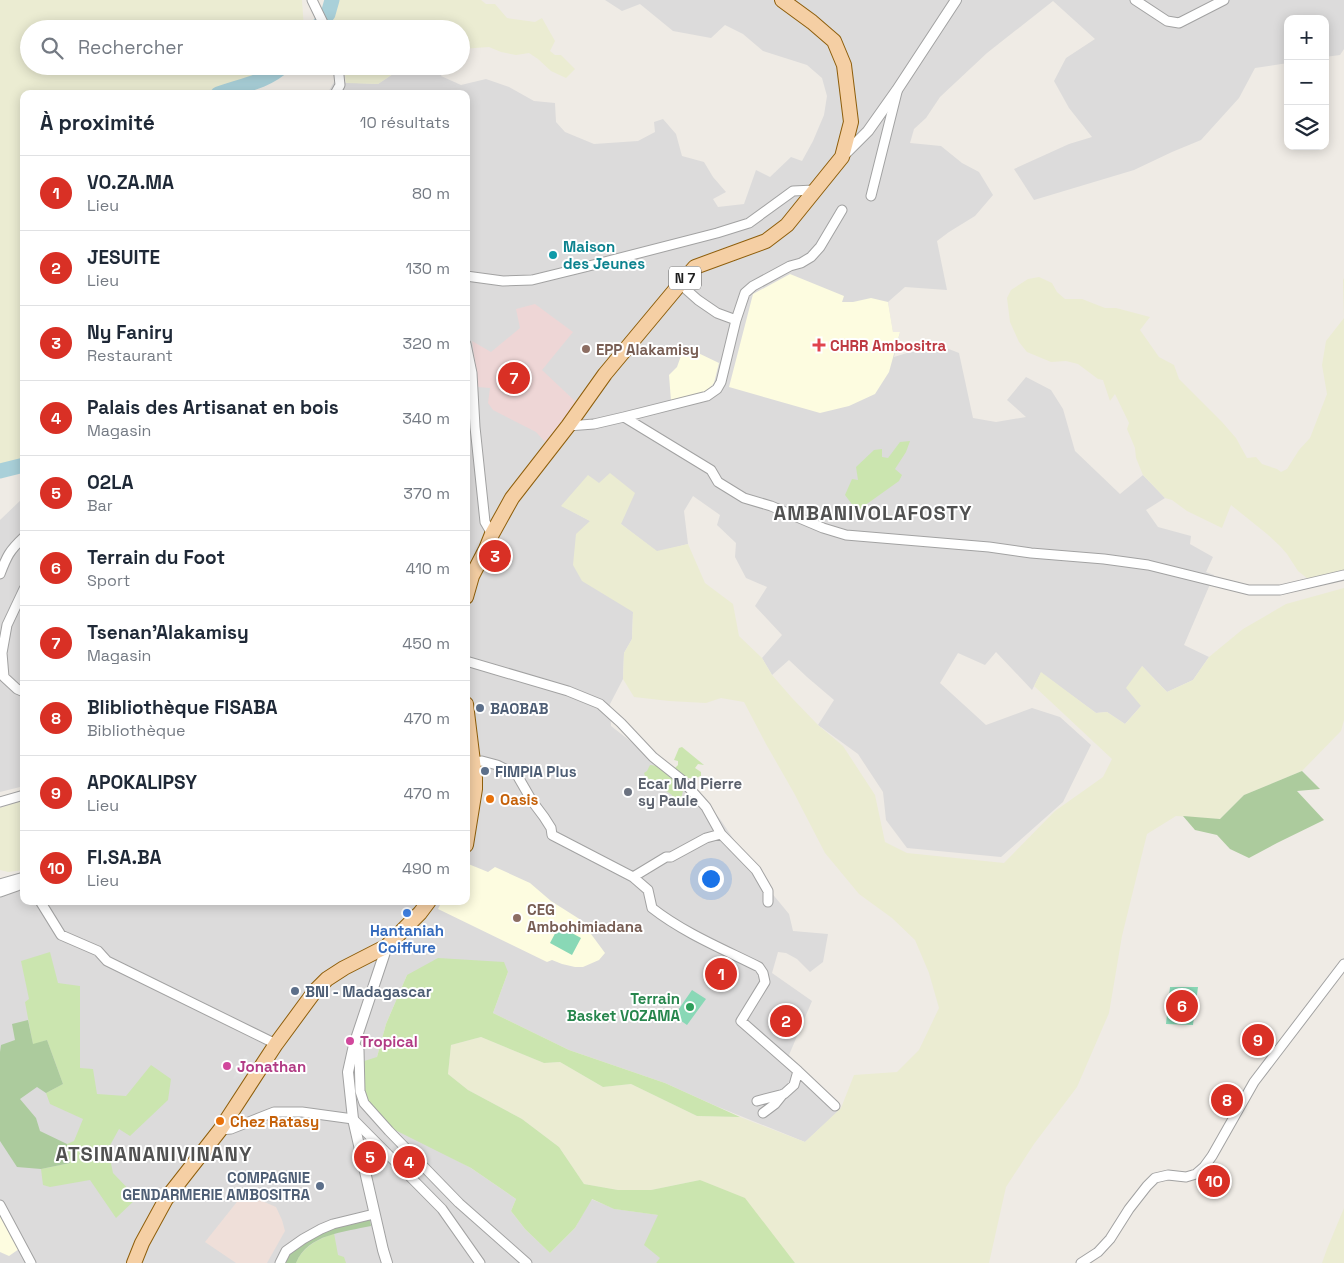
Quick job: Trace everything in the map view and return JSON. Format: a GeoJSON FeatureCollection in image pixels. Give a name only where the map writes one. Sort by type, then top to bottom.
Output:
{"type":"FeatureCollection","features":[{"type":"Feature","properties":{"kind":"main road","name":"N 7"},"geometry":{"type":"LineString","coordinates":[[470,583],[492,534],[512,498],[568,426],[605,374],[680,284],[695,267],[766,241],[787,225],[842,157],[851,122],[844,65],[834,41],[782,0]]}},
{"type":"Feature","properties":{"kind":"main road"},"geometry":{"type":"LineString","coordinates":[[470,737],[475,789],[470,805]]}},
{"type":"Feature","properties":{"kind":"main road"},"geometry":{"type":"LineString","coordinates":[[134,1263],[142,1243],[166,1199],[220,1130],[276,1044],[315,991],[344,968],[387,946],[426,905]]}},
{"type":"Feature","properties":{"kind":"street"},"geometry":{"type":"LineString","coordinates":[[312,0],[322,20]]}},
{"type":"Feature","properties":{"kind":"street"},"geometry":{"type":"LineString","coordinates":[[842,157],[868,131],[956,0]]}},
{"type":"Feature","properties":{"kind":"street"},"geometry":{"type":"LineString","coordinates":[[1134,0],[1167,21],[1179,23],[1224,0]]}},
{"type":"Feature","properties":{"kind":"street"},"geometry":{"type":"LineString","coordinates":[[337,90],[340,85],[339,75]]}},
{"type":"Feature","properties":{"kind":"street"},"geometry":{"type":"LineString","coordinates":[[872,196],[897,90]]}},
{"type":"Feature","properties":{"kind":"street"},"geometry":{"type":"LineString","coordinates":[[470,277],[503,281],[532,280],[717,234],[749,223],[793,191],[814,190]]}},
{"type":"Feature","properties":{"kind":"street"},"geometry":{"type":"LineString","coordinates":[[568,426],[594,424],[624,418],[707,396],[717,389],[721,382],[745,292],[752,286],[811,257],[820,248],[842,210]]}},
{"type":"Feature","properties":{"kind":"street"},"geometry":{"type":"LineString","coordinates":[[680,284],[717,313],[736,320]]}},
{"type":"Feature","properties":{"kind":"street"},"geometry":{"type":"LineString","coordinates":[[470,363],[475,433],[485,522],[492,534]]}},
{"type":"Feature","properties":{"kind":"street"},"geometry":{"type":"LineString","coordinates":[[624,418],[711,470],[718,482],[744,498],[772,506],[823,528],[846,535],[989,547],[1148,565],[1249,590],[1280,590],[1344,575]]}},
{"type":"Feature","properties":{"kind":"street"},"geometry":{"type":"LineString","coordinates":[[0,574],[8,553],[20,541]]}},
{"type":"Feature","properties":{"kind":"street"},"geometry":{"type":"LineString","coordinates":[[20,597],[7,625],[2,653],[4,677],[20,690]]}},
{"type":"Feature","properties":{"kind":"street"},"geometry":{"type":"LineString","coordinates":[[470,662],[568,691],[600,704],[653,757],[682,780],[706,807],[721,834],[756,870],[768,891],[768,902]]}},
{"type":"Feature","properties":{"kind":"street"},"geometry":{"type":"LineString","coordinates":[[473,762],[482,761],[497,765],[517,775],[551,828],[552,836],[633,877],[648,890],[652,908],[660,914],[690,932],[759,967],[763,973],[764,982],[742,1021],[834,1106]]}},
{"type":"Feature","properties":{"kind":"street"},"geometry":{"type":"LineString","coordinates":[[0,802],[20,796]]}},
{"type":"Feature","properties":{"kind":"street"},"geometry":{"type":"LineString","coordinates":[[633,877],[706,838],[721,834]]}},
{"type":"Feature","properties":{"kind":"street"},"geometry":{"type":"LineString","coordinates":[[0,884],[20,880]]}},
{"type":"Feature","properties":{"kind":"street"},"geometry":{"type":"LineString","coordinates":[[0,892],[17,886],[20,883]]}},
{"type":"Feature","properties":{"kind":"street"},"geometry":{"type":"LineString","coordinates":[[43,905],[62,935],[98,951],[107,961],[276,1044]]}},
{"type":"Feature","properties":{"kind":"street"},"geometry":{"type":"LineString","coordinates":[[387,946],[354,1045],[348,1072],[353,1119],[374,1214],[388,1263]]}},
{"type":"Feature","properties":{"kind":"street"},"geometry":{"type":"LineString","coordinates":[[1081,1263],[1098,1252],[1110,1239],[1129,1209],[1155,1178],[1168,1175],[1186,1176],[1196,1174],[1204,1167],[1254,1082],[1344,964]]}},
{"type":"Feature","properties":{"kind":"street"},"geometry":{"type":"LineString","coordinates":[[354,1045],[359,1050],[360,1091],[364,1103],[459,1203],[527,1263]]}},
{"type":"Feature","properties":{"kind":"street"},"geometry":{"type":"LineString","coordinates":[[763,1113],[794,1085],[798,1071]]}},
{"type":"Feature","properties":{"kind":"street"},"geometry":{"type":"LineString","coordinates":[[757,1101],[784,1094]]}},
{"type":"Feature","properties":{"kind":"street"},"geometry":{"type":"LineString","coordinates":[[220,1130],[231,1129],[274,1112],[302,1112],[353,1119],[442,1210],[480,1263]]}},
{"type":"Feature","properties":{"kind":"street"},"geometry":{"type":"LineString","coordinates":[[0,1205],[32,1263]]}},
{"type":"Feature","properties":{"kind":"street"},"geometry":{"type":"LineString","coordinates":[[280,1263],[286,1251],[322,1229],[332,1224],[374,1214]]}},
{"type":"Feature","properties":{"kind":"shaded area"},"geometry":{"type":"Polygon","coordinates":[[[0,0],[302,0],[303,20],[20,20],[20,75],[263,75],[226,90],[20,90],[20,462],[0,466],[0,0]]]}},
{"type":"Feature","properties":{"kind":"shaded area"},"geometry":{"type":"Polygon","coordinates":[[[337,0],[481,0],[486,4],[495,4],[507,18],[535,22],[542,18],[555,41],[550,51],[555,55],[561,55],[575,69],[566,78],[551,71],[529,53],[516,55],[489,47],[470,48],[470,20],[333,20],[337,9],[337,0]]]}},
{"type":"Feature","properties":{"kind":"shaded area"},"geometry":{"type":"Polygon","coordinates":[[[605,0],[1344,0],[1344,49],[1340,55],[1329,56],[1329,15],[1284,15],[1284,64],[1255,68],[1239,98],[1201,140],[1134,170],[1034,200],[1014,169],[1069,144],[1092,137],[1069,108],[1054,81],[1066,58],[1095,39],[1053,1],[987,53],[940,97],[926,118],[914,129],[910,143],[941,146],[962,163],[979,172],[993,195],[975,216],[937,241],[947,290],[905,287],[888,302],[893,332],[900,332],[894,357],[936,344],[959,353],[973,418],[996,422],[1026,417],[1007,400],[1026,377],[1051,390],[1063,409],[1075,451],[1120,494],[1143,475],[1165,498],[1146,510],[1158,527],[1191,536],[1190,544],[1213,557],[1206,572],[1214,575],[1184,645],[1209,657],[1193,680],[1167,692],[1142,666],[1141,706],[1125,724],[1107,712],[1096,713],[1041,673],[1032,690],[996,652],[985,665],[958,653],[940,683],[986,725],[1032,708],[1060,717],[1091,745],[1063,802],[1001,857],[907,848],[886,820],[883,792],[858,754],[818,725],[834,700],[789,660],[772,675],[762,658],[782,635],[755,606],[767,587],[746,578],[735,557],[736,543],[717,525],[720,515],[693,496],[684,511],[688,544],[657,552],[621,524],[599,484],[562,506],[590,521],[633,612],[632,639],[624,653],[623,679],[610,704],[611,726],[701,796],[720,819],[761,880],[789,914],[793,931],[828,934],[823,962],[810,972],[797,959],[786,953],[778,952],[772,973],[812,1001],[789,1055],[841,1109],[805,1142],[665,1083],[569,1050],[493,1013],[508,972],[407,975],[386,1024],[377,1057],[439,1151],[471,1168],[516,1199],[511,1211],[525,1229],[550,1253],[575,1228],[591,1199],[615,1209],[659,1215],[645,1245],[661,1258],[656,1263],[0,1263],[0,886],[20,875],[20,905],[470,905],[470,90],[329,90],[334,82],[378,84],[392,75],[441,75],[461,85],[486,79],[509,87],[534,101],[555,103],[556,122],[565,132],[594,144],[638,141],[655,132],[654,122],[663,119],[676,134],[682,156],[704,162],[713,177],[726,192],[713,199],[718,207],[744,204],[756,170],[770,177],[791,157],[802,161],[824,115],[827,96],[822,78],[807,65],[763,51],[743,34],[725,25],[711,38],[673,31],[640,4],[622,11],[605,0]]]}},
{"type":"Feature","properties":{"kind":"shaded area"},"geometry":{"type":"Polygon","coordinates":[[[345,75],[392,75],[378,84],[346,83],[345,75]]]}},
{"type":"Feature","properties":{"kind":"shaded area","name":"CHRR Ambositra"},"geometry":{"type":"Polygon","coordinates":[[[790,274],[844,296],[842,302],[853,302],[871,298],[888,302],[893,332],[900,332],[889,372],[875,394],[849,406],[820,413],[729,387],[753,294],[790,274]]]}},
{"type":"Feature","properties":{"kind":"shaded area"},"geometry":{"type":"Polygon","coordinates":[[[1039,277],[1052,283],[1057,292],[1065,299],[1082,299],[1105,308],[1116,308],[1150,317],[1140,330],[1159,357],[1174,365],[1179,379],[1236,438],[1247,458],[1256,457],[1262,464],[1281,472],[1287,469],[1299,450],[1310,438],[1327,394],[1322,365],[1326,341],[1344,318],[1344,571],[1308,579],[1298,571],[1280,546],[1231,505],[1222,528],[1165,498],[1143,475],[1127,429],[1129,423],[1115,394],[1110,401],[1103,380],[1098,379],[1078,364],[1066,361],[1051,362],[1027,352],[1019,342],[1010,322],[1007,298],[1011,290],[1028,279],[1039,277]]]}},
{"type":"Feature","properties":{"kind":"shaded area"},"geometry":{"type":"Polygon","coordinates":[[[1344,278],[1344,318],[1343,280],[1344,278]]]}},
{"type":"Feature","properties":{"kind":"shaded area"},"geometry":{"type":"Polygon","coordinates":[[[535,304],[573,332],[542,370],[577,403],[545,442],[536,432],[493,410],[488,403],[490,388],[478,387],[472,341],[491,352],[520,328],[516,309],[535,304]]]}},
{"type":"Feature","properties":{"kind":"shaded area"},"geometry":{"type":"Polygon","coordinates":[[[694,351],[719,363],[714,383],[707,391],[671,401],[669,375],[677,367],[682,353],[694,351]]]}},
{"type":"Feature","properties":{"kind":"shaded area"},"geometry":{"type":"Polygon","coordinates":[[[610,473],[635,493],[621,524],[657,551],[688,544],[705,583],[733,604],[739,636],[762,658],[772,675],[792,698],[818,725],[843,746],[875,795],[885,842],[907,853],[1004,863],[1055,811],[1103,777],[1112,759],[1034,686],[1041,672],[1096,713],[1107,712],[1125,724],[1141,706],[1126,688],[1142,666],[1167,692],[1193,680],[1209,657],[1243,629],[1286,604],[1344,588],[1344,720],[1341,731],[1302,771],[1244,795],[1220,819],[1176,816],[1147,834],[1122,936],[1109,1013],[1077,1087],[1034,1144],[1006,1187],[989,1263],[795,1263],[781,1246],[700,1180],[651,1190],[618,1190],[584,1184],[559,1147],[522,1119],[468,1090],[448,1074],[451,1045],[481,1037],[544,1063],[560,1062],[603,1087],[631,1084],[697,1116],[740,1117],[805,1142],[841,1108],[854,1075],[897,1072],[919,1050],[939,1008],[929,973],[915,940],[892,918],[859,894],[825,853],[744,702],[721,698],[706,703],[634,697],[623,679],[624,653],[632,639],[633,612],[582,581],[573,565],[576,534],[590,521],[561,506],[588,475],[599,483],[610,473]]]}},
{"type":"Feature","properties":{"kind":"shaded area"},"geometry":{"type":"Polygon","coordinates":[[[20,501],[20,787],[0,792],[0,520],[20,501]]]}},
{"type":"Feature","properties":{"kind":"shaded area"},"geometry":{"type":"Polygon","coordinates":[[[20,801],[20,870],[8,872],[0,870],[0,808],[20,801]]]}},
{"type":"Feature","properties":{"kind":"shaded area","name":"CEG Ambohimiadana"},"geometry":{"type":"Polygon","coordinates":[[[470,865],[488,872],[495,867],[530,883],[551,901],[592,927],[591,934],[605,953],[599,960],[583,967],[575,967],[552,960],[547,962],[438,909],[440,905],[470,905],[470,865]]]}},
{"type":"Feature","properties":{"kind":"shaded area"},"geometry":{"type":"Polygon","coordinates":[[[245,1055],[249,1057],[245,1064],[252,1068],[246,1080],[237,1076],[235,1079],[233,1078],[245,1055]]]}},
{"type":"Feature","properties":{"kind":"shaded area"},"geometry":{"type":"Polygon","coordinates":[[[244,1193],[276,1207],[282,1220],[285,1231],[267,1263],[236,1263],[205,1242],[244,1193]]]}},
{"type":"Feature","properties":{"kind":"shaded area"},"geometry":{"type":"Polygon","coordinates":[[[1344,1208],[1344,1263],[1322,1263],[1327,1249],[1344,1208]]]}},
{"type":"Feature","properties":{"kind":"shaded area"},"geometry":{"type":"Polygon","coordinates":[[[0,1213],[19,1249],[9,1256],[0,1252],[0,1213]]]}},
{"type":"Feature","properties":{"kind":"green space"},"geometry":{"type":"Polygon","coordinates":[[[910,441],[906,452],[895,469],[902,475],[899,481],[857,511],[845,495],[852,479],[858,480],[856,467],[874,450],[882,449],[882,457],[888,458],[900,442],[910,441]]]}},
{"type":"Feature","properties":{"kind":"green space"},"geometry":{"type":"Polygon","coordinates":[[[682,747],[704,765],[698,764],[695,768],[701,772],[701,776],[685,778],[675,768],[678,765],[678,761],[674,760],[679,748],[682,747]]]}},
{"type":"Feature","properties":{"kind":"green space"},"geometry":{"type":"Polygon","coordinates":[[[650,765],[660,768],[673,778],[683,791],[681,799],[674,801],[672,795],[645,776],[644,773],[650,765]]]}},
{"type":"Feature","properties":{"kind":"green space"},"geometry":{"type":"Polygon","coordinates":[[[1302,771],[1320,789],[1297,791],[1324,820],[1249,858],[1230,849],[1217,835],[1195,830],[1183,816],[1220,819],[1244,795],[1302,771]]]}},
{"type":"Feature","properties":{"kind":"green space"},"geometry":{"type":"Polygon","coordinates":[[[559,926],[581,938],[572,955],[550,943],[559,926]]]}},
{"type":"Feature","properties":{"kind":"green space"},"geometry":{"type":"Polygon","coordinates":[[[50,952],[58,983],[80,986],[80,1068],[93,1069],[97,1094],[126,1096],[151,1065],[171,1079],[168,1100],[130,1136],[119,1129],[108,1149],[113,1173],[137,1198],[116,1218],[90,1180],[50,1187],[43,1185],[41,1169],[70,1163],[67,1144],[74,1141],[83,1119],[50,1104],[46,1093],[63,1084],[47,1040],[33,1045],[25,1002],[29,999],[21,961],[50,952]]]}},
{"type":"Feature","properties":{"kind":"green space"},"geometry":{"type":"Polygon","coordinates":[[[438,958],[504,962],[508,972],[493,1013],[569,1050],[665,1083],[740,1117],[697,1116],[631,1084],[603,1087],[560,1062],[544,1063],[481,1037],[451,1045],[448,1074],[468,1090],[522,1119],[559,1147],[584,1184],[618,1190],[651,1190],[700,1180],[745,1198],[795,1263],[656,1263],[660,1258],[644,1245],[658,1215],[614,1209],[592,1199],[575,1228],[550,1253],[525,1229],[511,1211],[516,1199],[471,1168],[389,1127],[365,1099],[361,1062],[377,1057],[386,1024],[407,975],[438,958]]]}},
{"type":"Feature","properties":{"kind":"green space"},"geometry":{"type":"Polygon","coordinates":[[[1170,987],[1198,987],[1193,1025],[1166,1024],[1170,987]]]}},
{"type":"Feature","properties":{"kind":"green space","name":"Terrain Basket VOZAMA"},"geometry":{"type":"Polygon","coordinates":[[[692,990],[706,999],[687,1025],[674,1016],[692,990]]]}},
{"type":"Feature","properties":{"kind":"green space"},"geometry":{"type":"Polygon","coordinates":[[[28,1020],[33,1044],[47,1040],[63,1084],[46,1093],[37,1087],[20,1099],[36,1118],[40,1131],[67,1144],[70,1163],[41,1169],[17,1167],[0,1141],[1,1045],[15,1040],[12,1024],[28,1020]]]}},
{"type":"Feature","properties":{"kind":"green space"},"geometry":{"type":"Polygon","coordinates":[[[370,1220],[371,1226],[318,1240],[302,1253],[296,1263],[283,1263],[288,1254],[312,1238],[333,1228],[370,1220]]]}},
{"type":"Feature","properties":{"kind":"green space"},"geometry":{"type":"Polygon","coordinates":[[[334,1233],[338,1255],[344,1257],[346,1263],[296,1263],[307,1248],[334,1233]]]}},
{"type":"Feature","properties":{"kind":"waterway"},"geometry":{"type":"LineString","coordinates":[[323,20],[328,14],[332,0]]}},
{"type":"Feature","properties":{"kind":"waterway"},"geometry":{"type":"LineString","coordinates":[[230,90],[271,75]]}},
{"type":"Feature","properties":{"kind":"waterway"},"geometry":{"type":"LineString","coordinates":[[0,471],[20,466]]}},
{"type":"Feature","properties":{"kind":"place","name":"Maison des Jeunes"},"geometry":{"type":"Point","coordinates":[553,255]}},
{"type":"Feature","properties":{"kind":"place","name":"CHRR Ambositra"},"geometry":{"type":"Point","coordinates":[819,345]}},
{"type":"Feature","properties":{"kind":"place","name":"EPP Alakamisy"},"geometry":{"type":"Point","coordinates":[586,349]}},
{"type":"Feature","properties":{"kind":"place","name":"Tsenan'Alakamisy"},"geometry":{"type":"Point","coordinates":[514,378]}},
{"type":"Feature","properties":{"kind":"place","name":"Ny Faniry"},"geometry":{"type":"Point","coordinates":[495,556]}},
{"type":"Feature","properties":{"kind":"place","name":"BAOBAB"},"geometry":{"type":"Point","coordinates":[480,708]}},
{"type":"Feature","properties":{"kind":"place","name":"FIMPIA Plus"},"geometry":{"type":"Point","coordinates":[485,771]}},
{"type":"Feature","properties":{"kind":"place","name":"Ecar Md Pierre sy Paule"},"geometry":{"type":"Point","coordinates":[628,792]}},
{"type":"Feature","properties":{"kind":"place","name":"Oasis"},"geometry":{"type":"Point","coordinates":[490,799]}},
{"type":"Feature","properties":{"kind":"place","name":"Hantaniah Coiffure"},"geometry":{"type":"Point","coordinates":[407,913]}},
{"type":"Feature","properties":{"kind":"place","name":"CEG Ambohimiadana"},"geometry":{"type":"Point","coordinates":[517,918]}},
{"type":"Feature","properties":{"kind":"place","name":"VO.ZA.MA"},"geometry":{"type":"Point","coordinates":[721,974]}},
{"type":"Feature","properties":{"kind":"place","name":"BNI - Madagascar"},"geometry":{"type":"Point","coordinates":[295,991]}},
{"type":"Feature","properties":{"kind":"place","name":"Terrain du Foot"},"geometry":{"type":"Point","coordinates":[1182,1006]}},
{"type":"Feature","properties":{"kind":"place","name":"Terrain Basket VOZAMA"},"geometry":{"type":"Point","coordinates":[690,1007]}},
{"type":"Feature","properties":{"kind":"place","name":"JESUITE"},"geometry":{"type":"Point","coordinates":[786,1021]}},
{"type":"Feature","properties":{"kind":"place","name":"APOKALIPSY"},"geometry":{"type":"Point","coordinates":[1258,1040]}},
{"type":"Feature","properties":{"kind":"place","name":"Tropical"},"geometry":{"type":"Point","coordinates":[350,1041]}},
{"type":"Feature","properties":{"kind":"place","name":"Jonathan"},"geometry":{"type":"Point","coordinates":[227,1066]}},
{"type":"Feature","properties":{"kind":"place","name":"Blibliothèque FISABA"},"geometry":{"type":"Point","coordinates":[1227,1100]}},
{"type":"Feature","properties":{"kind":"place","name":"Chez Ratasy"},"geometry":{"type":"Point","coordinates":[220,1121]}},
{"type":"Feature","properties":{"kind":"place","name":"O2LA"},"geometry":{"type":"Point","coordinates":[370,1157]}},
{"type":"Feature","properties":{"kind":"place","name":"Palais des Artisanat en bois"},"geometry":{"type":"Point","coordinates":[409,1162]}},
{"type":"Feature","properties":{"kind":"place","name":"FI.SA.BA"},"geometry":{"type":"Point","coordinates":[1214,1181]}},
{"type":"Feature","properties":{"kind":"place","name":"COMPAGNIE GENDARMERIE AMBOSITRA"},"geometry":{"type":"Point","coordinates":[320,1186]}},
{"type":"Feature","properties":{"kind":"district","name":"AMBANIVOLAFOSTY"},"geometry":{"type":"Point","coordinates":[873,513]}},
{"type":"Feature","properties":{"kind":"district","name":"ATSINANANIVINANY"},"geometry":{"type":"Point","coordinates":[154,1154]}}]}
